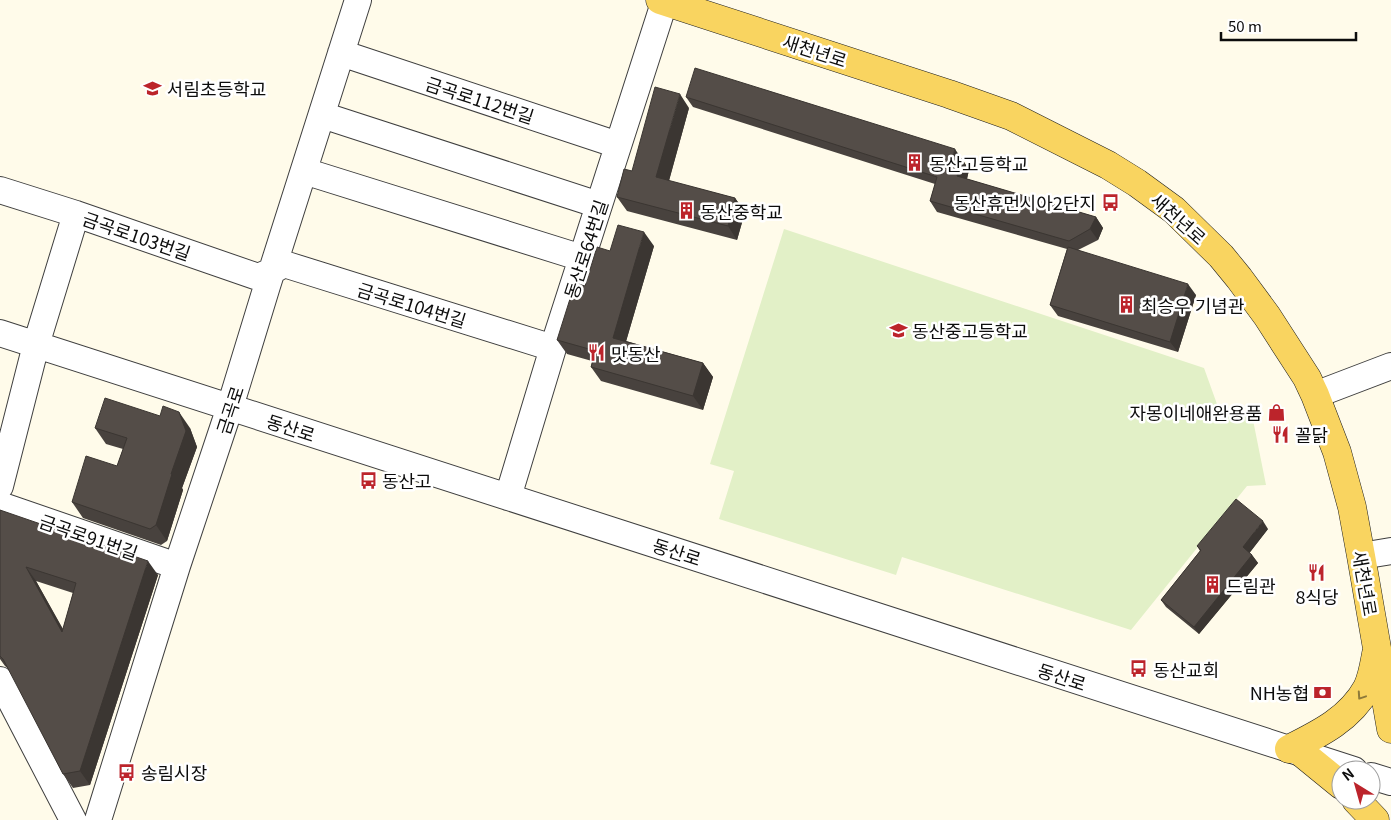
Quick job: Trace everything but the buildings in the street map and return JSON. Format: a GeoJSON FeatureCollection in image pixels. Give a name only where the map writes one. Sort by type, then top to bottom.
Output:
{"type":"FeatureCollection","features":[{"type":"Feature","properties":{"kind":"main road","name":"새천년로"},"geometry":{"type":"LineString","coordinates":[[663,1],[1011,116],[1108,165],[1137,183],[1174,210],[1221,256],[1267,316],[1307,378],[1337,452],[1352,507],[1391,729]]}},
{"type":"Feature","properties":{"kind":"main road"},"geometry":{"type":"LineString","coordinates":[[1331,777],[1296,751],[1347,714],[1368,686],[1378,650]]}},
{"type":"Feature","properties":{"kind":"main road"},"geometry":{"type":"LineString","coordinates":[[1378,650],[1391,676]]}},
{"type":"Feature","properties":{"kind":"main road"},"geometry":{"type":"LineString","coordinates":[[1366,810],[1375,820]]}},
{"type":"Feature","properties":{"kind":"street","name":"금곡로"},"geometry":{"type":"LineString","coordinates":[[98,820],[358,0]]}},
{"type":"Feature","properties":{"kind":"street","name":"동산로64번길"},"geometry":{"type":"LineString","coordinates":[[508,497],[663,1]]}},
{"type":"Feature","properties":{"kind":"street","name":"금곡로112번길"},"geometry":{"type":"LineString","coordinates":[[341,53],[618,145]]}},
{"type":"Feature","properties":{"kind":"street"},"geometry":{"type":"LineString","coordinates":[[322,115],[599,205]]}},
{"type":"Feature","properties":{"kind":"street"},"geometry":{"type":"LineString","coordinates":[[304,171],[582,258]]}},
{"type":"Feature","properties":{"kind":"street","name":"금곡로103번길"},"geometry":{"type":"LineString","coordinates":[[0,190],[76,214],[258,277],[272,271]]}},
{"type":"Feature","properties":{"kind":"street"},"geometry":{"type":"LineString","coordinates":[[0,486],[36,344],[76,214]]}},
{"type":"Feature","properties":{"kind":"street","name":"금곡로104번길"},"geometry":{"type":"LineString","coordinates":[[272,271],[284,264],[553,348]]}},
{"type":"Feature","properties":{"kind":"street","name":"동산로"},"geometry":{"type":"LineString","coordinates":[[0,333],[1331,762]]}},
{"type":"Feature","properties":{"kind":"street"},"geometry":{"type":"LineString","coordinates":[[1315,395],[1391,366]]}},
{"type":"Feature","properties":{"kind":"street","name":"금곡로91번길"},"geometry":{"type":"LineString","coordinates":[[0,505],[178,566]]}},
{"type":"Feature","properties":{"kind":"street"},"geometry":{"type":"LineString","coordinates":[[1361,556],[1391,551]]}},
{"type":"Feature","properties":{"kind":"street"},"geometry":{"type":"LineString","coordinates":[[0,680],[73,820]]}},
{"type":"Feature","properties":{"kind":"green space"},"geometry":{"type":"Polygon","coordinates":[[[784,229],[1204,368],[1222,418],[1251,410],[1266,485],[1247,486],[1131,630],[902,557],[896,575],[719,519],[734,471],[710,464],[784,229]]]}},
{"type":"Feature","properties":{"kind":"place","name":"서림초등학교"},"geometry":{"type":"Point","coordinates":[153,88]}},
{"type":"Feature","properties":{"kind":"place","name":"동산고등학교"},"geometry":{"type":"Point","coordinates":[915,163]}},
{"type":"Feature","properties":{"kind":"place","name":"동산휴먼시아2단지"},"geometry":{"type":"Point","coordinates":[1110,202]}},
{"type":"Feature","properties":{"kind":"place","name":"동산중학교"},"geometry":{"type":"Point","coordinates":[686,211]}},
{"type":"Feature","properties":{"kind":"place","name":"최승우 기념관"},"geometry":{"type":"Point","coordinates":[1127,305]}},
{"type":"Feature","properties":{"kind":"place","name":"동산중고등학교"},"geometry":{"type":"Point","coordinates":[898,330]}},
{"type":"Feature","properties":{"kind":"place","name":"맛동산"},"geometry":{"type":"Point","coordinates":[597,353]}},
{"type":"Feature","properties":{"kind":"place","name":"자몽이네애완용품"},"geometry":{"type":"Point","coordinates":[1276,412]}},
{"type":"Feature","properties":{"kind":"place","name":"꼴닭"},"geometry":{"type":"Point","coordinates":[1281,434]}},
{"type":"Feature","properties":{"kind":"place","name":"동산고"},"geometry":{"type":"Point","coordinates":[368,480]}},
{"type":"Feature","properties":{"kind":"place","name":"8식당"},"geometry":{"type":"Point","coordinates":[1317,573]}},
{"type":"Feature","properties":{"kind":"place","name":"드림관"},"geometry":{"type":"Point","coordinates":[1212,585]}},
{"type":"Feature","properties":{"kind":"place","name":"동산교회"},"geometry":{"type":"Point","coordinates":[1139,669]}},
{"type":"Feature","properties":{"kind":"place","name":"NH농협"},"geometry":{"type":"Point","coordinates":[1323,692]}},
{"type":"Feature","properties":{"kind":"place","name":"송림시장"},"geometry":{"type":"Point","coordinates":[127,772]}}]}
